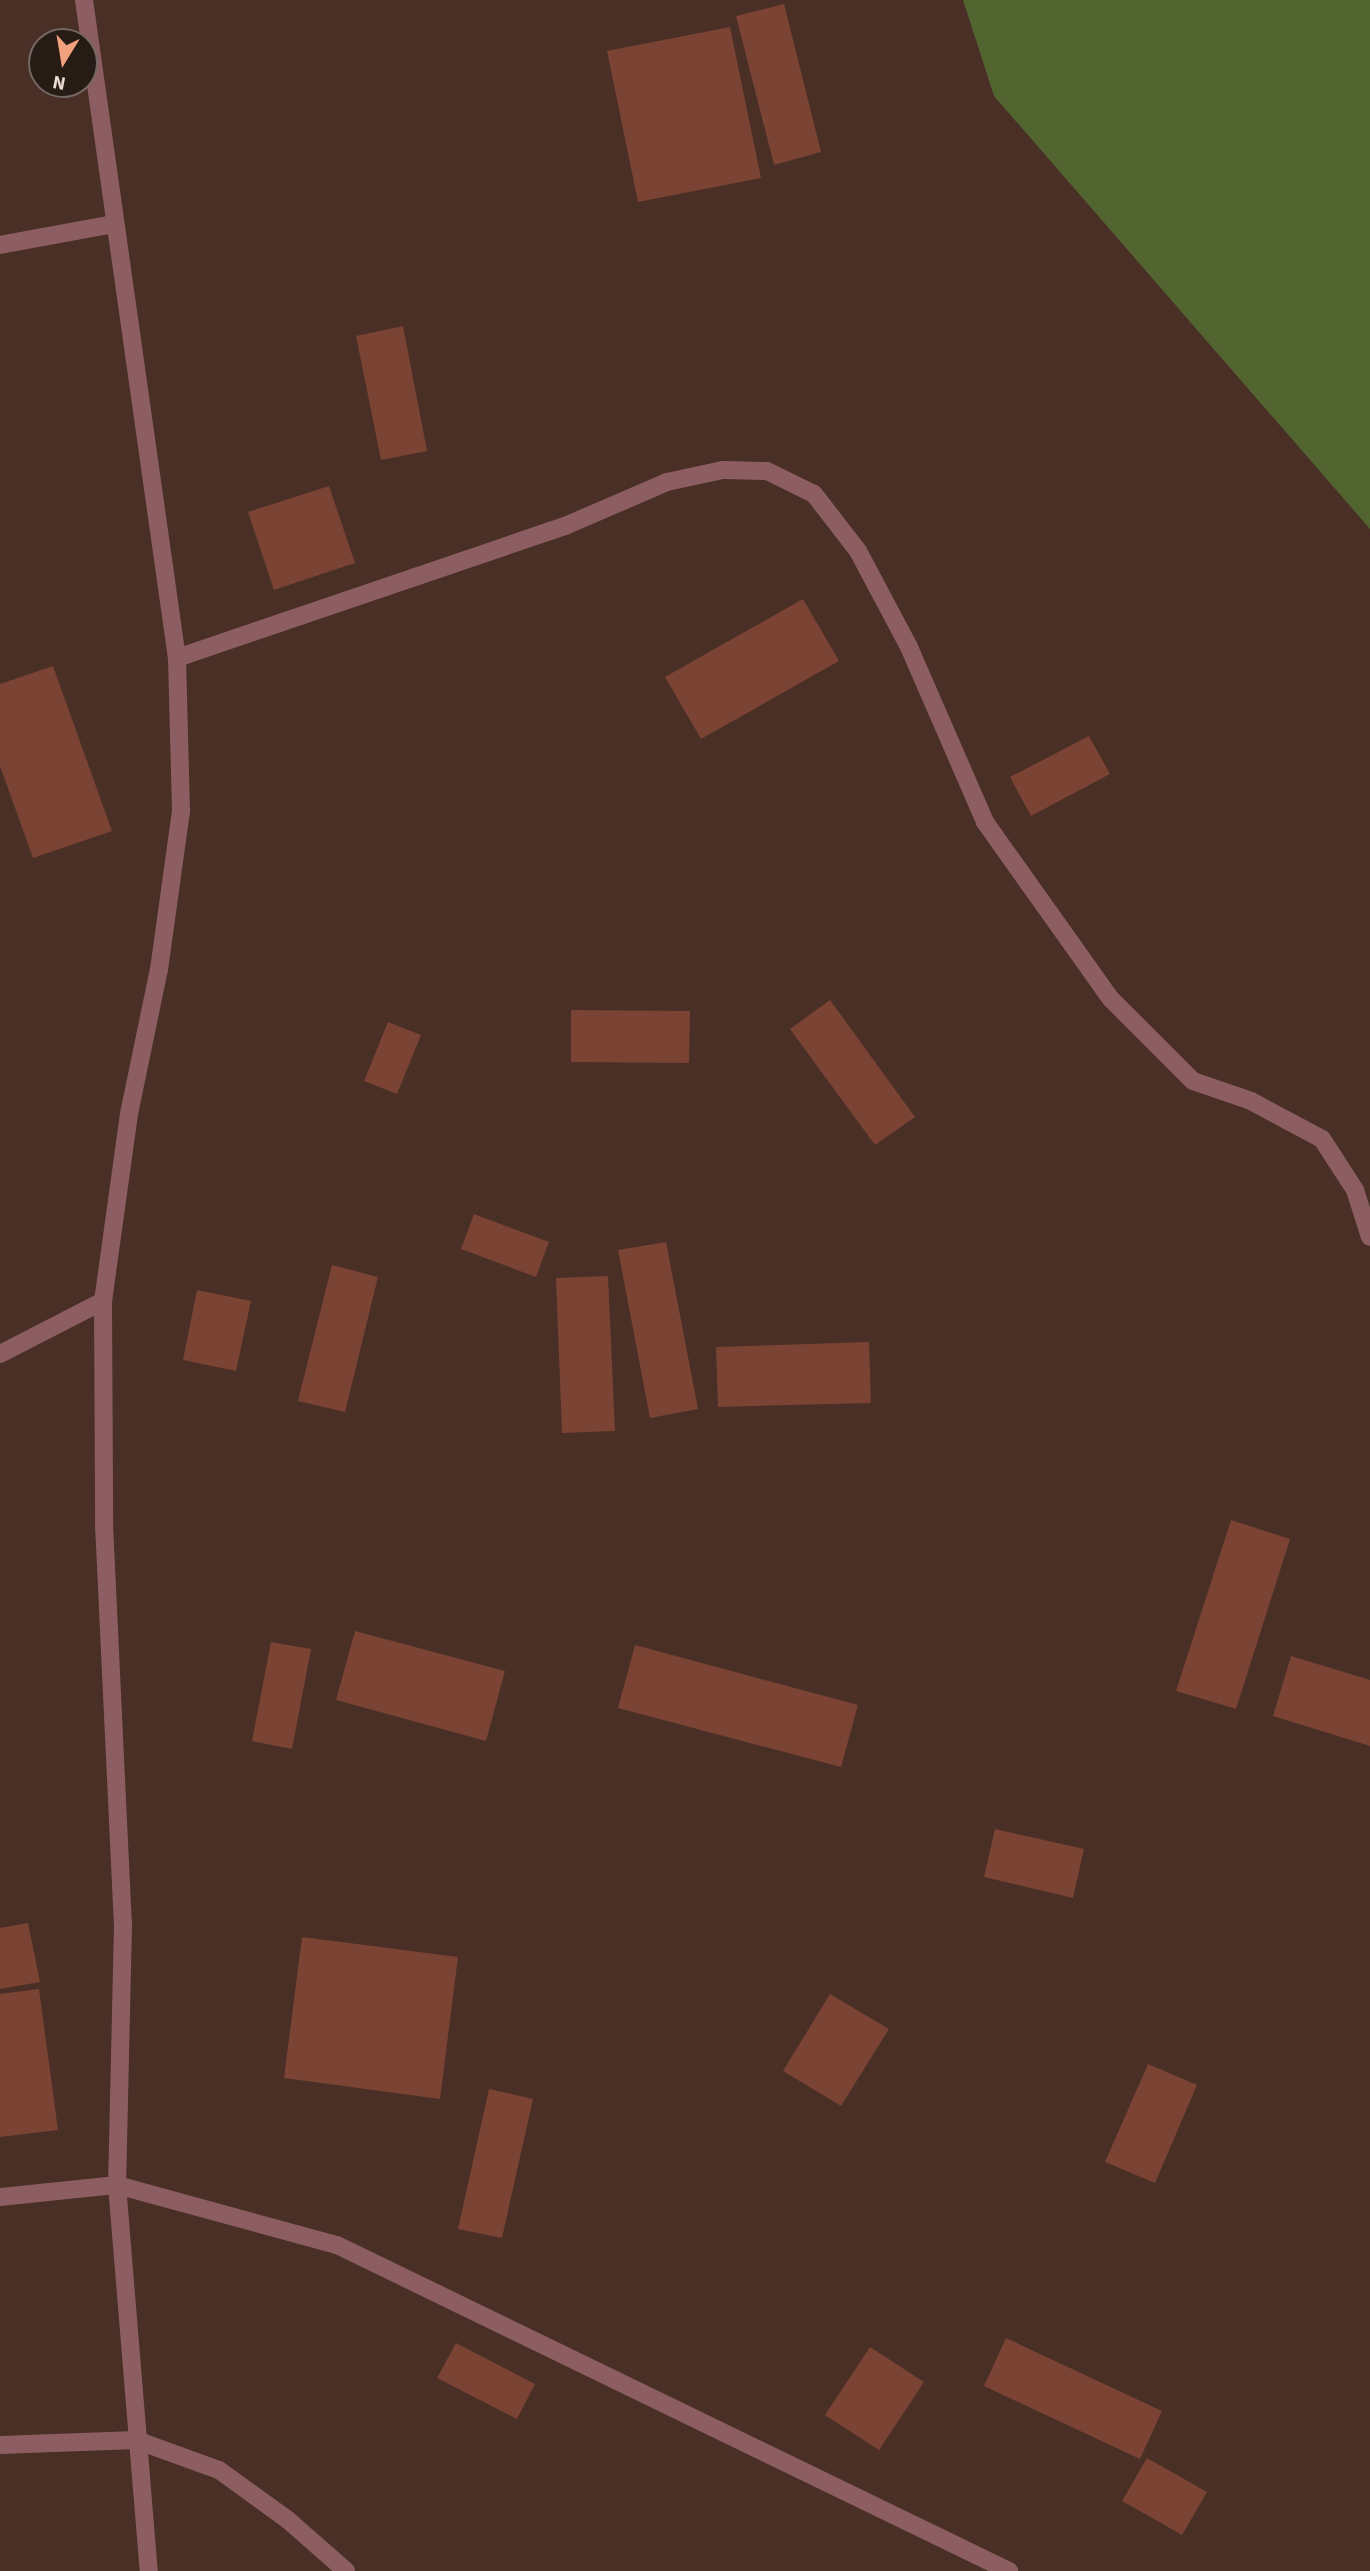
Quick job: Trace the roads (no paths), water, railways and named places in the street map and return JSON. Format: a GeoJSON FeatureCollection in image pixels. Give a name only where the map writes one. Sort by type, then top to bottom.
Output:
{"type":"FeatureCollection","features":[{"type":"Feature","properties":{"kind":"street"},"geometry":{"type":"LineString","coordinates":[[83,0],[177,658],[181,811],[159,969],[129,1114],[103,1301],[104,1524],[123,1924],[117,2185],[135,2440],[149,2571]]}},
{"type":"Feature","properties":{"kind":"street"},"geometry":{"type":"LineString","coordinates":[[0,245],[113,224]]}},
{"type":"Feature","properties":{"kind":"street"},"geometry":{"type":"LineString","coordinates":[[177,658],[565,526],[667,482],[723,470],[767,471],[814,494],[858,551],[909,646],[985,822],[1111,999],[1193,1081],[1251,1101],[1322,1139],[1355,1190],[1370,1237]]}},
{"type":"Feature","properties":{"kind":"street"},"geometry":{"type":"LineString","coordinates":[[0,1354],[103,1301]]}},
{"type":"Feature","properties":{"kind":"street"},"geometry":{"type":"LineString","coordinates":[[0,2197],[117,2185],[337,2245],[1009,2571]]}},
{"type":"Feature","properties":{"kind":"street"},"geometry":{"type":"LineString","coordinates":[[0,2445],[135,2440],[219,2470],[288,2520],[346,2571]]}}]}
